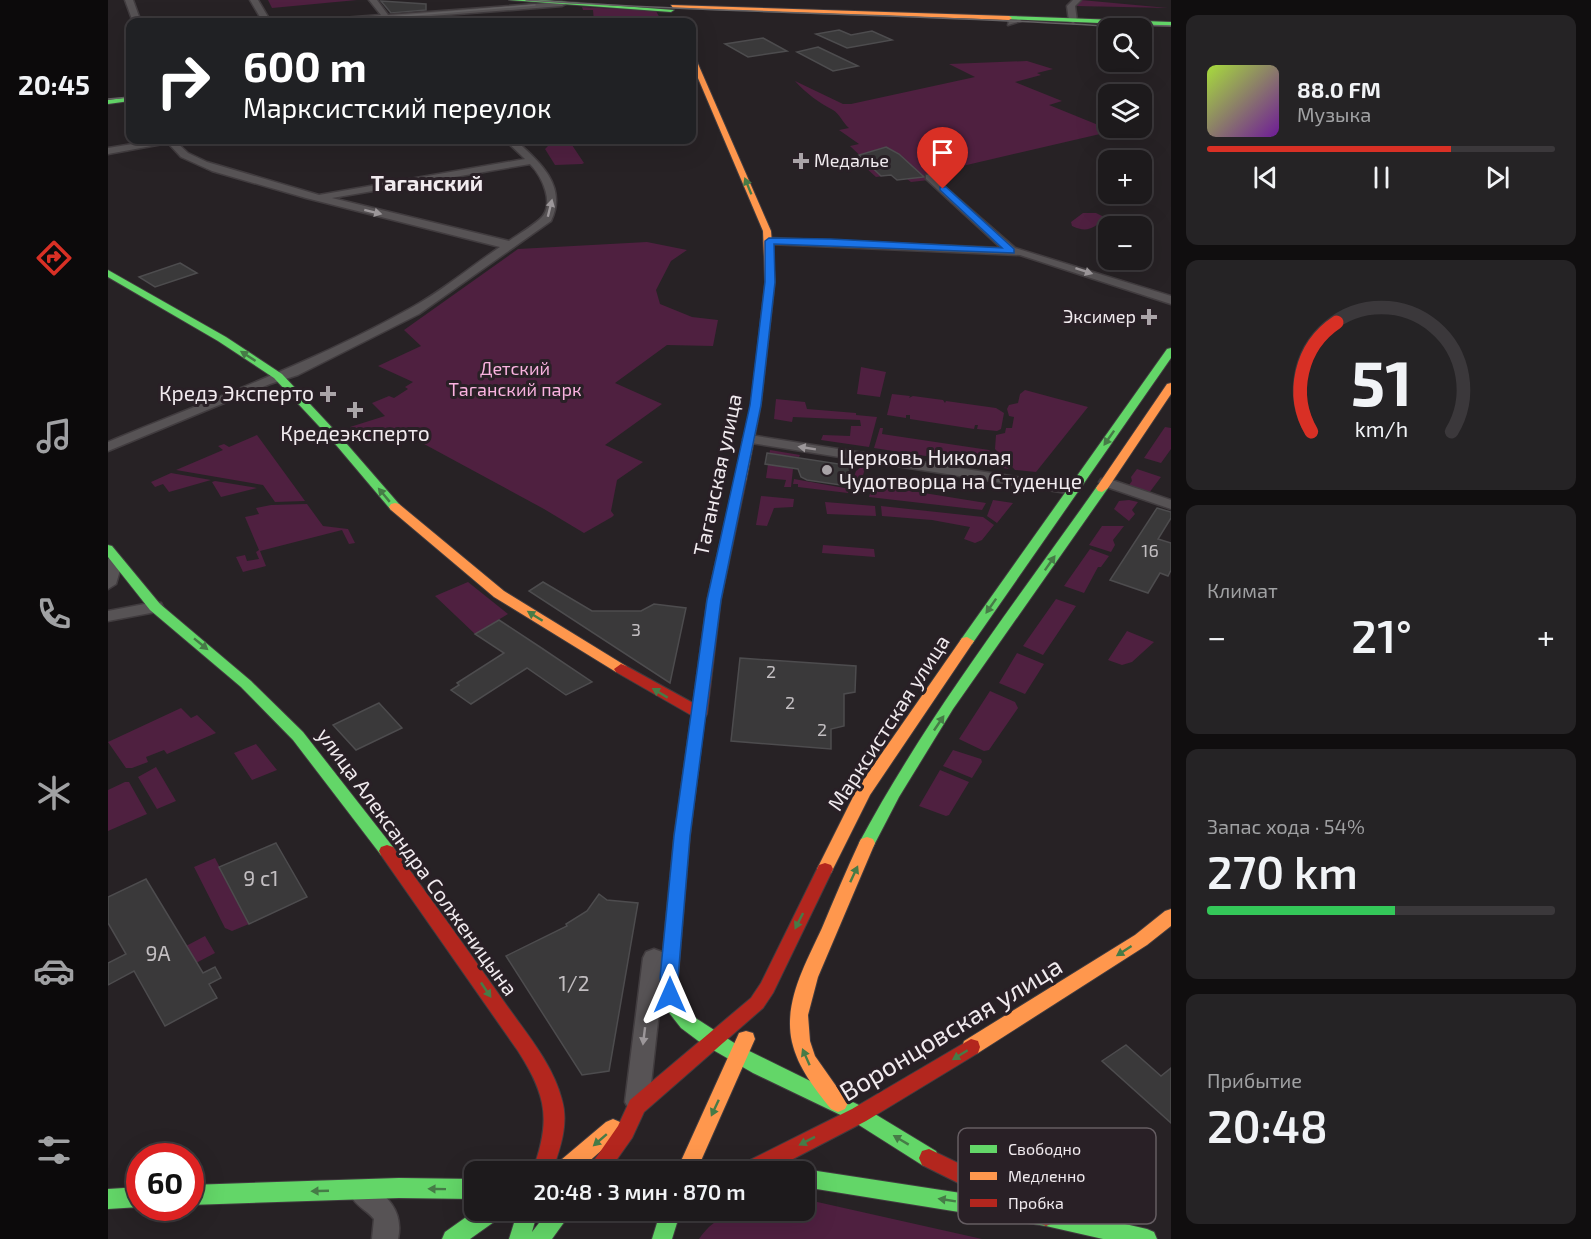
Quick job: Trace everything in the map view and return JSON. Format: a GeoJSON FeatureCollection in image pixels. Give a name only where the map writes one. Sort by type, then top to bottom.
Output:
{"type":"FeatureCollection","features":[{"type":"Feature","properties":{"kind":"main road"},"geometry":{"type":"LineString","coordinates":[[512,0],[859,14],[1098,27]]}},
{"type":"Feature","properties":{"kind":"main road"},"geometry":{"type":"LineString","coordinates":[[564,2],[639,0]]}},
{"type":"Feature","properties":{"kind":"main road"},"geometry":{"type":"LineString","coordinates":[[740,0],[762,8]]}},
{"type":"Feature","properties":{"kind":"main road"},"geometry":{"type":"LineString","coordinates":[[603,2],[670,7],[719,1],[762,8]]}},
{"type":"Feature","properties":{"kind":"main road"},"geometry":{"type":"LineString","coordinates":[[701,3],[859,14]]}},
{"type":"Feature","properties":{"kind":"main road"},"geometry":{"type":"LineString","coordinates":[[1010,21],[1171,24]]}},
{"type":"Feature","properties":{"kind":"main road"},"geometry":{"type":"LineString","coordinates":[[1152,32],[1171,34]]}},
{"type":"Feature","properties":{"kind":"main road","name":"Таганская улица"},"geometry":{"type":"LineString","coordinates":[[696,66],[763,221],[769,241],[770,282],[750,439],[741,469],[714,600],[682,836],[670,967],[670,995],[676,1010],[682,1017],[713,1040],[805,1090],[859,1114],[958,1174]]}},
{"type":"Feature","properties":{"kind":"main road"},"geometry":{"type":"LineString","coordinates":[[108,97],[126,95]]}},
{"type":"Feature","properties":{"kind":"main road"},"geometry":{"type":"LineString","coordinates":[[108,102],[126,100]]}},
{"type":"Feature","properties":{"kind":"main road"},"geometry":{"type":"LineString","coordinates":[[108,273],[222,339],[278,376],[335,437],[396,509],[491,587],[651,687],[699,714]]}},
{"type":"Feature","properties":{"kind":"main road","name":"Марксистская улица"},"geometry":{"type":"LineString","coordinates":[[574,1161],[713,1040],[750,1011],[761,998],[863,793],[1171,351]]}},
{"type":"Feature","properties":{"kind":"main road","name":"Марксистская улица"},"geometry":{"type":"LineString","coordinates":[[839,1104],[818,1080],[803,1053],[799,1033],[802,998],[840,904],[895,792],[996,639],[1171,386]]}},
{"type":"Feature","properties":{"kind":"main road","name":"улица Александра Солженицына"},"geometry":{"type":"LineString","coordinates":[[112,555],[155,607],[246,684],[298,736],[360,814],[451,939],[530,1055],[548,1087],[554,1103],[554,1129],[546,1161]]}},
{"type":"Feature","properties":{"kind":"main road","name":"Воронцовская улица"},"geometry":{"type":"LineString","coordinates":[[769,1161],[859,1114],[1008,1025],[1141,940],[1171,916]]}},
{"type":"Feature","properties":{"kind":"main road"},"geometry":{"type":"LineString","coordinates":[[691,1161],[740,1055],[761,998]]}},
{"type":"Feature","properties":{"kind":"main road"},"geometry":{"type":"LineString","coordinates":[[604,1161],[625,1132],[637,1106]]}},
{"type":"Feature","properties":{"kind":"main road"},"geometry":{"type":"LineString","coordinates":[[815,1180],[958,1202]]}},
{"type":"Feature","properties":{"kind":"main road"},"geometry":{"type":"LineString","coordinates":[[204,1195],[399,1188],[464,1189]]}},
{"type":"Feature","properties":{"kind":"main road"},"geometry":{"type":"LineString","coordinates":[[108,1199],[126,1198]]}},
{"type":"Feature","properties":{"kind":"main road"},"geometry":{"type":"LineString","coordinates":[[452,1239],[478,1221]]}},
{"type":"Feature","properties":{"kind":"main road"},"geometry":{"type":"LineString","coordinates":[[519,1239],[525,1221]]}},
{"type":"Feature","properties":{"kind":"main road"},"geometry":{"type":"LineString","coordinates":[[539,1239],[554,1221]]}},
{"type":"Feature","properties":{"kind":"main road"},"geometry":{"type":"LineString","coordinates":[[662,1239],[668,1221]]}},
{"type":"Feature","properties":{"kind":"main road"},"geometry":{"type":"LineString","coordinates":[[1081,1224],[1148,1239]]}},
{"type":"Feature","properties":{"kind":"street"},"geometry":{"type":"LineString","coordinates":[[129,0],[136,18]]}},
{"type":"Feature","properties":{"kind":"street"},"geometry":{"type":"LineString","coordinates":[[254,0],[265,18]]}},
{"type":"Feature","properties":{"kind":"street"},"geometry":{"type":"LineString","coordinates":[[373,0],[386,18]]}},
{"type":"Feature","properties":{"kind":"street"},"geometry":{"type":"LineString","coordinates":[[1073,21],[1071,6],[1077,0]]}},
{"type":"Feature","properties":{"kind":"street"},"geometry":{"type":"LineString","coordinates":[[408,18],[564,2]]}},
{"type":"Feature","properties":{"kind":"street"},"geometry":{"type":"LineString","coordinates":[[108,152],[149,144]]}},
{"type":"Feature","properties":{"kind":"street"},"geometry":{"type":"LineString","coordinates":[[174,144],[183,154],[202,164],[316,198],[502,244],[511,244]]}},
{"type":"Feature","properties":{"kind":"street"},"geometry":{"type":"LineString","coordinates":[[108,447],[292,372],[415,311],[547,219],[553,203],[545,174],[514,144]]}},
{"type":"Feature","properties":{"kind":"street"},"geometry":{"type":"LineString","coordinates":[[316,198],[531,161]]}},
{"type":"Feature","properties":{"kind":"street"},"geometry":{"type":"LineString","coordinates":[[930,177],[1011,251]]}},
{"type":"Feature","properties":{"kind":"street"},"geometry":{"type":"LineString","coordinates":[[769,241],[1011,251],[1035,255],[1171,300]]}},
{"type":"Feature","properties":{"kind":"street"},"geometry":{"type":"LineString","coordinates":[[750,439],[1073,490]]}},
{"type":"Feature","properties":{"kind":"street"},"geometry":{"type":"LineString","coordinates":[[1106,482],[1171,505]]}},
{"type":"Feature","properties":{"kind":"street"},"geometry":{"type":"LineString","coordinates":[[108,584],[112,555]]}},
{"type":"Feature","properties":{"kind":"street"},"geometry":{"type":"LineString","coordinates":[[108,616],[155,607]]}},
{"type":"Feature","properties":{"kind":"street"},"geometry":{"type":"LineString","coordinates":[[637,1106],[662,884],[682,836]]}},
{"type":"Feature","properties":{"kind":"street"},"geometry":{"type":"LineString","coordinates":[[778,964],[779,975],[789,983],[803,983],[812,975]]}},
{"type":"Feature","properties":{"kind":"street"},"geometry":{"type":"LineString","coordinates":[[347,1190],[373,1200],[384,1209],[387,1220],[385,1239]]}},
{"type":"Feature","properties":{"kind":"green space"},"geometry":{"type":"Polygon","coordinates":[[[268,0],[357,0],[272,8],[268,0]]]}},
{"type":"Feature","properties":{"kind":"green space"},"geometry":{"type":"Polygon","coordinates":[[[1081,0],[1168,8],[1076,6],[1081,0]]]}},
{"type":"Feature","properties":{"kind":"green space"},"geometry":{"type":"Polygon","coordinates":[[[582,7],[656,11],[660,18],[594,18],[593,10],[583,10],[582,7]]]}},
{"type":"Feature","properties":{"kind":"green space"},"geometry":{"type":"Polygon","coordinates":[[[1027,61],[1053,69],[1015,82],[1062,101],[1049,105],[1098,125],[1098,134],[924,175],[929,180],[911,182],[907,179],[897,180],[891,175],[876,177],[865,167],[871,166],[850,146],[859,144],[839,130],[849,128],[837,113],[822,104],[795,81],[843,104],[851,104],[975,77],[949,64],[1027,61]]]}},
{"type":"Feature","properties":{"kind":"green space"},"geometry":{"type":"Polygon","coordinates":[[[572,145],[584,163],[555,165],[545,149],[548,146],[572,145]]]}},
{"type":"Feature","properties":{"kind":"green space"},"geometry":{"type":"Polygon","coordinates":[[[1083,213],[1096,213],[1102,216],[1098,216],[1098,223],[1090,229],[1072,226],[1071,222],[1083,213]]]}},
{"type":"Feature","properties":{"kind":"green space","name":"Детский Таганский парк"},"geometry":{"type":"Polygon","coordinates":[[[647,242],[687,250],[671,261],[656,290],[660,304],[692,317],[718,320],[713,346],[667,345],[615,383],[662,404],[605,445],[643,462],[617,480],[612,517],[584,533],[400,431],[363,442],[350,427],[385,416],[372,403],[389,396],[394,398],[408,389],[405,387],[413,382],[378,366],[421,346],[404,330],[518,249],[647,242]]]}},
{"type":"Feature","properties":{"kind":"green space"},"geometry":{"type":"Polygon","coordinates":[[[861,367],[886,372],[880,397],[857,394],[861,367]]]}},
{"type":"Feature","properties":{"kind":"green space"},"geometry":{"type":"Polygon","coordinates":[[[1025,390],[1088,407],[1036,472],[1015,470],[995,449],[996,435],[1005,433],[1006,428],[1012,428],[1014,417],[1009,416],[1007,409],[1009,405],[1018,403],[1020,394],[1025,390]]]}},
{"type":"Feature","properties":{"kind":"green space"},"geometry":{"type":"Polygon","coordinates":[[[892,394],[910,396],[909,398],[913,396],[943,400],[945,403],[946,401],[996,408],[1004,413],[1001,429],[997,431],[977,429],[978,425],[975,425],[974,429],[910,419],[910,415],[906,415],[906,418],[887,415],[892,394]]]}},
{"type":"Feature","properties":{"kind":"green space"},"geometry":{"type":"Polygon","coordinates":[[[776,399],[805,402],[807,409],[877,417],[869,447],[821,440],[823,435],[850,436],[851,426],[861,426],[860,420],[793,417],[792,422],[774,419],[776,399]]]}},
{"type":"Feature","properties":{"kind":"green space"},"geometry":{"type":"Polygon","coordinates":[[[1165,427],[1171,428],[1171,449],[1161,463],[1144,458],[1165,427]]]}},
{"type":"Feature","properties":{"kind":"green space"},"geometry":{"type":"Polygon","coordinates":[[[880,428],[883,428],[882,434],[989,450],[1009,469],[874,448],[880,428]]]}},
{"type":"Feature","properties":{"kind":"green space"},"geometry":{"type":"Polygon","coordinates":[[[257,435],[305,501],[275,502],[263,485],[176,470],[223,450],[218,446],[224,444],[229,447],[257,435]]]}},
{"type":"Feature","properties":{"kind":"green space"},"geometry":{"type":"Polygon","coordinates":[[[770,450],[800,455],[799,457],[781,455],[773,464],[793,469],[791,487],[784,487],[786,480],[766,478],[770,450]]]}},
{"type":"Feature","properties":{"kind":"green space"},"geometry":{"type":"Polygon","coordinates":[[[866,466],[858,490],[849,490],[848,493],[798,487],[798,484],[793,484],[794,479],[850,489],[856,471],[866,466]]]}},
{"type":"Feature","properties":{"kind":"green space"},"geometry":{"type":"Polygon","coordinates":[[[1137,469],[1161,477],[1149,493],[1129,485],[1137,469]]]}},
{"type":"Feature","properties":{"kind":"green space"},"geometry":{"type":"Polygon","coordinates":[[[171,473],[211,480],[169,492],[163,484],[155,487],[151,482],[171,473]]]}},
{"type":"Feature","properties":{"kind":"green space"},"geometry":{"type":"Polygon","coordinates":[[[212,482],[257,488],[221,497],[212,482]]]}},
{"type":"Feature","properties":{"kind":"green space"},"geometry":{"type":"Polygon","coordinates":[[[872,486],[986,503],[982,510],[869,497],[872,486]]]}},
{"type":"Feature","properties":{"kind":"green space"},"geometry":{"type":"Polygon","coordinates":[[[761,496],[794,499],[793,507],[774,508],[767,526],[756,525],[761,496]]]}},
{"type":"Feature","properties":{"kind":"green space"},"geometry":{"type":"Polygon","coordinates":[[[993,500],[1013,503],[997,523],[987,516],[993,500]]]}},
{"type":"Feature","properties":{"kind":"green space"},"geometry":{"type":"Polygon","coordinates":[[[1119,501],[1138,502],[1132,510],[1135,514],[1129,521],[1114,509],[1119,501]]]}},
{"type":"Feature","properties":{"kind":"green space"},"geometry":{"type":"Polygon","coordinates":[[[825,502],[875,506],[876,516],[827,514],[825,502]]]}},
{"type":"Feature","properties":{"kind":"green space"},"geometry":{"type":"Polygon","coordinates":[[[307,504],[323,526],[348,529],[355,543],[349,544],[342,530],[260,551],[266,566],[243,572],[236,557],[245,555],[247,561],[259,559],[256,552],[259,550],[245,517],[259,514],[256,508],[271,505],[307,504]]]}},
{"type":"Feature","properties":{"kind":"green space"},"geometry":{"type":"Polygon","coordinates":[[[881,506],[983,517],[994,525],[982,540],[975,543],[964,539],[970,527],[932,520],[882,516],[881,506]]]}},
{"type":"Feature","properties":{"kind":"green space"},"geometry":{"type":"Polygon","coordinates":[[[1102,526],[1124,526],[1113,540],[1115,545],[1111,552],[1089,545],[1102,526]]]}},
{"type":"Feature","properties":{"kind":"green space"},"geometry":{"type":"Polygon","coordinates":[[[823,545],[874,549],[875,557],[822,553],[823,545]]]}},
{"type":"Feature","properties":{"kind":"green space"},"geometry":{"type":"Polygon","coordinates":[[[1090,549],[1109,556],[1101,567],[1098,567],[1084,593],[1064,586],[1090,549]]]}},
{"type":"Feature","properties":{"kind":"green space"},"geometry":{"type":"Polygon","coordinates":[[[468,582],[508,614],[475,634],[435,596],[468,582]]]}},
{"type":"Feature","properties":{"kind":"green space"},"geometry":{"type":"Polygon","coordinates":[[[1056,599],[1076,606],[1043,655],[1023,646],[1056,599]]]}},
{"type":"Feature","properties":{"kind":"green space"},"geometry":{"type":"Polygon","coordinates":[[[1127,631],[1154,642],[1132,662],[1122,665],[1108,660],[1127,631]]]}},
{"type":"Feature","properties":{"kind":"green space"},"geometry":{"type":"Polygon","coordinates":[[[1017,653],[1044,664],[1025,694],[999,683],[1017,653]]]}},
{"type":"Feature","properties":{"kind":"green space"},"geometry":{"type":"Polygon","coordinates":[[[990,691],[1015,702],[1018,708],[989,750],[984,751],[959,739],[990,691]]]}},
{"type":"Feature","properties":{"kind":"green space"},"geometry":{"type":"Polygon","coordinates":[[[181,708],[191,718],[197,715],[216,733],[167,754],[164,750],[146,757],[148,762],[126,768],[108,742],[181,708]]]}},
{"type":"Feature","properties":{"kind":"green space"},"geometry":{"type":"Polygon","coordinates":[[[256,744],[277,770],[252,780],[234,753],[256,744]]]}},
{"type":"Feature","properties":{"kind":"green space"},"geometry":{"type":"Polygon","coordinates":[[[953,750],[981,759],[982,762],[972,778],[943,766],[953,750]]]}},
{"type":"Feature","properties":{"kind":"green space"},"geometry":{"type":"Polygon","coordinates":[[[156,767],[176,801],[157,809],[138,777],[156,767]]]}},
{"type":"Feature","properties":{"kind":"green space"},"geometry":{"type":"Polygon","coordinates":[[[940,770],[969,782],[949,815],[946,816],[919,806],[940,770]]]}},
{"type":"Feature","properties":{"kind":"green space"},"geometry":{"type":"Polygon","coordinates":[[[129,782],[147,814],[108,831],[108,790],[129,782]]]}},
{"type":"Feature","properties":{"kind":"green space"},"geometry":{"type":"Polygon","coordinates":[[[215,858],[249,924],[232,931],[225,928],[194,867],[215,858]]]}},
{"type":"Feature","properties":{"kind":"green space"},"geometry":{"type":"Polygon","coordinates":[[[205,936],[215,953],[196,963],[186,946],[205,936]]]}},
{"type":"Feature","properties":{"kind":"green space"},"geometry":{"type":"Polygon","coordinates":[[[815,1201],[982,1239],[699,1239],[717,1221],[815,1221],[815,1201]]]}},
{"type":"Feature","properties":{"kind":"building"},"geometry":{"type":"Polygon","coordinates":[[[381,1],[426,4],[426,10],[391,13],[381,1]]]}},
{"type":"Feature","properties":{"kind":"building"},"geometry":{"type":"Polygon","coordinates":[[[839,30],[851,35],[872,31],[892,40],[847,48],[816,34],[839,30]]]}},
{"type":"Feature","properties":{"kind":"building"},"geometry":{"type":"Polygon","coordinates":[[[763,38],[787,51],[748,57],[725,44],[763,38]]]}},
{"type":"Feature","properties":{"kind":"building"},"geometry":{"type":"Polygon","coordinates":[[[818,47],[858,66],[833,71],[797,52],[818,47]]]}},
{"type":"Feature","properties":{"kind":"building"},"geometry":{"type":"Polygon","coordinates":[[[886,147],[899,154],[924,177],[897,180],[891,175],[881,176],[859,155],[886,147]]]}},
{"type":"Feature","properties":{"kind":"building"},"geometry":{"type":"Polygon","coordinates":[[[180,263],[197,273],[155,287],[139,277],[180,263]]]}},
{"type":"Feature","properties":{"kind":"building","name":"Церковь Николая Чудотворца на Студенце"},"geometry":{"type":"Polygon","coordinates":[[[767,453],[852,466],[847,486],[807,480],[801,477],[798,469],[765,464],[767,453]]]}},
{"type":"Feature","properties":{"kind":"building"},"geometry":{"type":"Polygon","coordinates":[[[1157,508],[1171,512],[1171,518],[1158,539],[1171,543],[1171,570],[1168,576],[1160,573],[1148,593],[1110,580],[1157,508]]]}},
{"type":"Feature","properties":{"kind":"building"},"geometry":{"type":"Polygon","coordinates":[[[543,582],[592,611],[641,611],[654,604],[686,608],[670,683],[529,591],[543,582]]]}},
{"type":"Feature","properties":{"kind":"building"},"geometry":{"type":"Polygon","coordinates":[[[499,620],[592,682],[566,695],[527,668],[471,704],[451,690],[459,685],[457,683],[504,653],[475,634],[499,620]]]}},
{"type":"Feature","properties":{"kind":"building"},"geometry":{"type":"Polygon","coordinates":[[[740,658],[856,666],[855,692],[844,694],[844,726],[831,729],[831,749],[731,741],[740,658]]]}},
{"type":"Feature","properties":{"kind":"building"},"geometry":{"type":"Polygon","coordinates":[[[379,703],[402,728],[356,750],[333,725],[379,703]]]}},
{"type":"Feature","properties":{"kind":"building"},"geometry":{"type":"Polygon","coordinates":[[[276,843],[307,897],[249,924],[219,867],[276,843]]]}},
{"type":"Feature","properties":{"kind":"building"},"geometry":{"type":"Polygon","coordinates":[[[146,879],[203,973],[215,967],[221,978],[209,984],[217,998],[165,1026],[134,971],[108,985],[108,963],[126,954],[108,923],[108,897],[146,879]]]}},
{"type":"Feature","properties":{"kind":"building"},"geometry":{"type":"Polygon","coordinates":[[[599,894],[607,900],[638,903],[609,1071],[582,1075],[506,956],[567,926],[566,924],[587,911],[599,894]]]}},
{"type":"Feature","properties":{"kind":"building"},"geometry":{"type":"Polygon","coordinates":[[[1126,1045],[1161,1076],[1171,1068],[1171,1123],[1102,1061],[1126,1045]]]}},
{"type":"Feature","properties":{"kind":"tram line"},"geometry":{"type":"LineString","coordinates":[[526,0],[1098,26]]}},
{"type":"Feature","properties":{"kind":"tram line"},"geometry":{"type":"LineString","coordinates":[[389,18],[535,5]]}},
{"type":"Feature","properties":{"kind":"tram line"},"geometry":{"type":"LineString","coordinates":[[1152,26],[1171,26]]}},
{"type":"Feature","properties":{"kind":"tram line"},"geometry":{"type":"LineString","coordinates":[[108,99],[126,97]]}},
{"type":"Feature","properties":{"kind":"traffic: fast"},"geometry":{"type":"LineString","coordinates":[[512,0],[671,10]]}},
{"type":"Feature","properties":{"kind":"traffic: fast"},"geometry":{"type":"LineString","coordinates":[[1009,18],[1171,24]]}},
{"type":"Feature","properties":{"kind":"traffic: fast"},"geometry":{"type":"LineString","coordinates":[[108,102],[126,100]]}},
{"type":"Feature","properties":{"kind":"traffic: fast"},"geometry":{"type":"LineString","coordinates":[[108,273],[222,339],[278,376],[335,437],[395,507]]}},
{"type":"Feature","properties":{"kind":"traffic: fast"},"geometry":{"type":"LineString","coordinates":[[967,641],[1171,351]]}},
{"type":"Feature","properties":{"kind":"traffic: fast"},"geometry":{"type":"LineString","coordinates":[[867,843],[919,750],[948,706],[1102,488]]}},
{"type":"Feature","properties":{"kind":"traffic: fast"},"geometry":{"type":"LineString","coordinates":[[108,549],[155,607],[246,684],[298,736],[387,851]]}},
{"type":"Feature","properties":{"kind":"traffic: fast"},"geometry":{"type":"LineString","coordinates":[[698,717],[682,836],[669,978],[674,1006],[688,1022],[732,1052],[858,1114],[929,1158]]}},
{"type":"Feature","properties":{"kind":"traffic: fast"},"geometry":{"type":"LineString","coordinates":[[815,1180],[958,1202]]}},
{"type":"Feature","properties":{"kind":"traffic: fast"},"geometry":{"type":"LineString","coordinates":[[204,1195],[399,1188],[464,1189]]}},
{"type":"Feature","properties":{"kind":"traffic: fast"},"geometry":{"type":"LineString","coordinates":[[108,1199],[126,1198]]}},
{"type":"Feature","properties":{"kind":"traffic: fast"},"geometry":{"type":"LineString","coordinates":[[452,1239],[478,1221]]}},
{"type":"Feature","properties":{"kind":"traffic: fast"},"geometry":{"type":"LineString","coordinates":[[519,1239],[525,1221]]}},
{"type":"Feature","properties":{"kind":"traffic: fast"},"geometry":{"type":"LineString","coordinates":[[539,1239],[554,1221]]}},
{"type":"Feature","properties":{"kind":"traffic: fast"},"geometry":{"type":"LineString","coordinates":[[662,1239],[668,1221]]}},
{"type":"Feature","properties":{"kind":"traffic: fast"},"geometry":{"type":"LineString","coordinates":[[1081,1224],[1147,1239]]}},
{"type":"Feature","properties":{"kind":"traffic: slow"},"geometry":{"type":"LineString","coordinates":[[673,6],[1009,18]]}},
{"type":"Feature","properties":{"kind":"traffic: slow"},"geometry":{"type":"LineString","coordinates":[[696,66],[767,231],[770,282],[756,405],[740,481]]}},
{"type":"Feature","properties":{"kind":"traffic: slow"},"geometry":{"type":"LineString","coordinates":[[1102,488],[1171,386]]}},
{"type":"Feature","properties":{"kind":"traffic: slow"},"geometry":{"type":"LineString","coordinates":[[395,507],[499,594],[621,669]]}},
{"type":"Feature","properties":{"kind":"traffic: slow"},"geometry":{"type":"LineString","coordinates":[[825,869],[863,793],[967,641]]}},
{"type":"Feature","properties":{"kind":"traffic: slow"},"geometry":{"type":"LineString","coordinates":[[838,1103],[816,1074],[803,1050],[799,1015],[809,977],[867,843]]}},
{"type":"Feature","properties":{"kind":"traffic: slow"},"geometry":{"type":"LineString","coordinates":[[971,1047],[1141,940],[1171,916]]}},
{"type":"Feature","properties":{"kind":"traffic: slow"},"geometry":{"type":"LineString","coordinates":[[691,1161],[746,1039]]}},
{"type":"Feature","properties":{"kind":"traffic: slow"},"geometry":{"type":"LineString","coordinates":[[575,1161],[613,1128]]}},
{"type":"Feature","properties":{"kind":"traffic: jam"},"geometry":{"type":"LineString","coordinates":[[698,717],[714,600],[740,481]]}},
{"type":"Feature","properties":{"kind":"traffic: jam"},"geometry":{"type":"LineString","coordinates":[[621,669],[700,714]]}},
{"type":"Feature","properties":{"kind":"traffic: jam"},"geometry":{"type":"LineString","coordinates":[[387,851],[525,1045],[544,1078],[555,1110],[551,1146],[546,1161]]}},
{"type":"Feature","properties":{"kind":"traffic: jam"},"geometry":{"type":"LineString","coordinates":[[604,1161],[625,1132],[637,1106],[757,1003],[767,988],[825,869]]}},
{"type":"Feature","properties":{"kind":"traffic: jam"},"geometry":{"type":"LineString","coordinates":[[769,1161],[859,1115],[971,1047]]}},
{"type":"Feature","properties":{"kind":"traffic: jam"},"geometry":{"type":"LineString","coordinates":[[929,1158],[958,1172]]}},
{"type":"Feature","properties":{"kind":"place","name":"Медалье"},"geometry":{"type":"Point","coordinates":[801,161]}},
{"type":"Feature","properties":{"kind":"place","name":"Эксимер"},"geometry":{"type":"Point","coordinates":[1149,317]}},
{"type":"Feature","properties":{"kind":"place","name":"Кредэ Эксперто"},"geometry":{"type":"Point","coordinates":[328,394]}},
{"type":"Feature","properties":{"kind":"place","name":"Кредеэксперто"},"geometry":{"type":"Point","coordinates":[355,410]}},
{"type":"Feature","properties":{"kind":"place","name":"Церковь Николая Чудотворца на Студенце"},"geometry":{"type":"Point","coordinates":[827,470]}},
{"type":"Feature","properties":{"kind":"district","name":"Таганский"},"geometry":{"type":"Point","coordinates":[427,183]}},
{"type":"Feature","properties":{"kind":"route"},"geometry":{"type":"LineString","coordinates":[[670,995],[669,978],[682,836],[714,600],[756,405],[770,282],[769,241],[1011,251],[943,189]]}}]}
